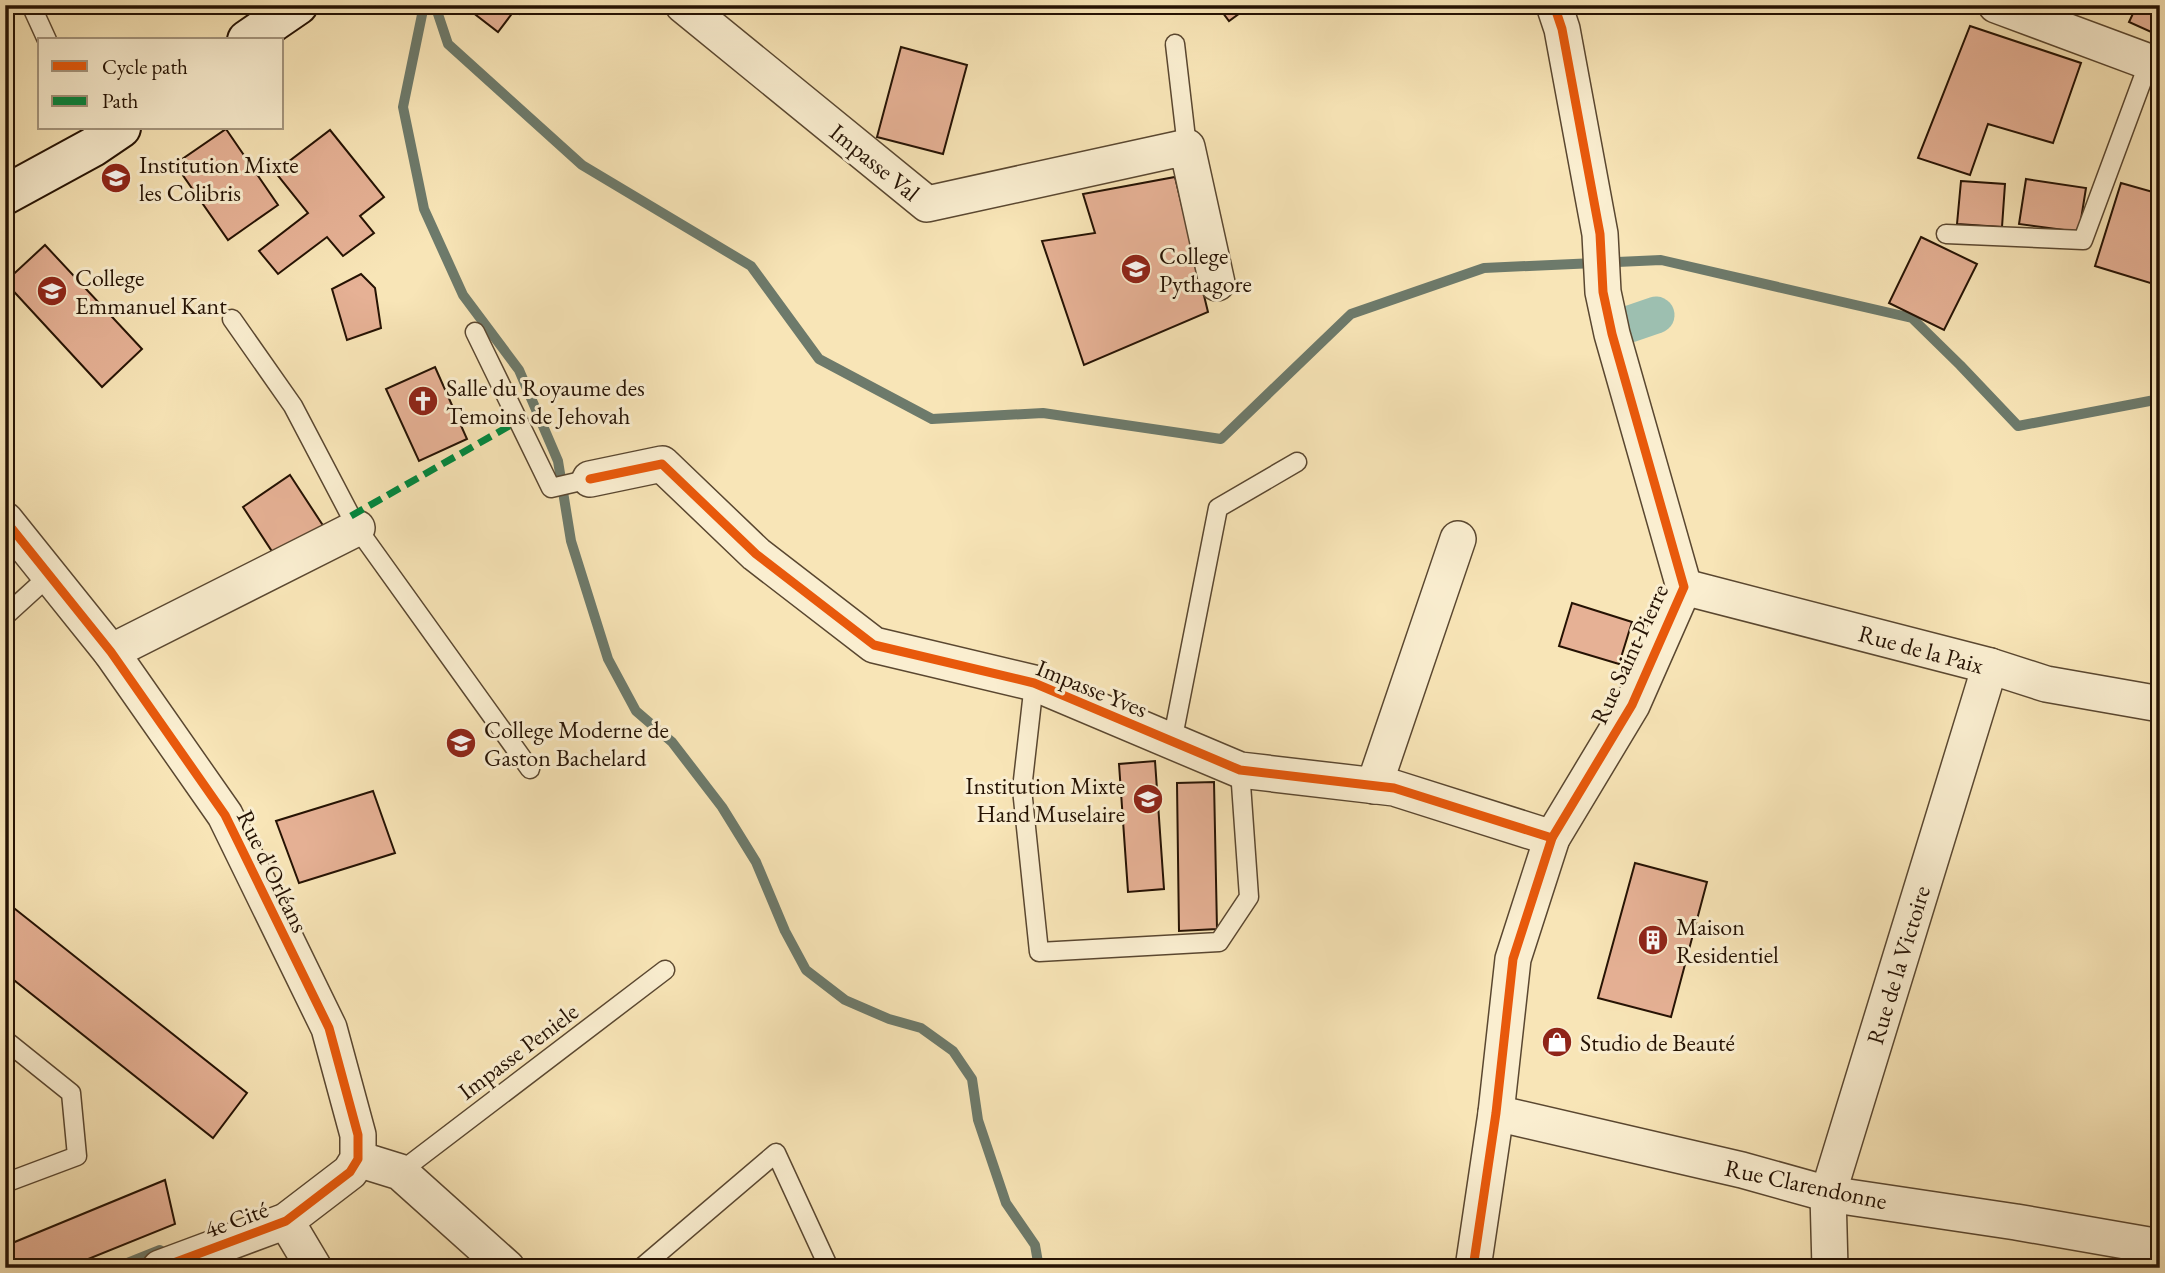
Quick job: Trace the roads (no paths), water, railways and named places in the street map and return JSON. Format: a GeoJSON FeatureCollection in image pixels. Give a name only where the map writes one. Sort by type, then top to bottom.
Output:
{"type":"FeatureCollection","features":[{"type":"Feature","properties":{"kind":"street"},"geometry":{"type":"LineString","coordinates":[[250,38],[298,5]]}},
{"type":"Feature","properties":{"kind":"street","name":"Impasse Val"},"geometry":{"type":"LineString","coordinates":[[683,5],[927,204],[1187,147]]}},
{"type":"Feature","properties":{"kind":"street","name":"Rue Saint-Pierre"},"geometry":{"type":"LineString","coordinates":[[1474,1268],[1496,1113],[1513,959],[1552,838],[1632,705],[1684,587],[1612,334],[1604,292],[1600,234],[1562,29],[1554,5]]}},
{"type":"Feature","properties":{"kind":"street"},"geometry":{"type":"LineString","coordinates":[[1996,5],[2155,64]]}},
{"type":"Feature","properties":{"kind":"street"},"geometry":{"type":"LineString","coordinates":[[5,195],[100,134]]}},
{"type":"Feature","properties":{"kind":"street"},"geometry":{"type":"LineString","coordinates":[[1187,147],[1217,283]]}},
{"type":"Feature","properties":{"kind":"street","name":"Impasse Yves"},"geometry":{"type":"LineString","coordinates":[[590,480],[662,464],[755,554],[874,645],[1034,683],[1240,770],[1394,788],[1552,838]]}},
{"type":"Feature","properties":{"kind":"street","name":"Rue d'Orléans"},"geometry":{"type":"LineString","coordinates":[[5,520],[111,652],[225,815],[329,1028],[358,1135],[358,1159]]}},
{"type":"Feature","properties":{"kind":"street"},"geometry":{"type":"LineString","coordinates":[[111,652],[357,528]]}},
{"type":"Feature","properties":{"kind":"street"},"geometry":{"type":"LineString","coordinates":[[1374,786],[1458,539]]}},
{"type":"Feature","properties":{"kind":"street","name":"Rue de la Paix"},"geometry":{"type":"LineString","coordinates":[[1684,587],[1990,666],[2046,684],[2160,704]]}},
{"type":"Feature","properties":{"kind":"street","name":"Rue de la Victoire"},"geometry":{"type":"LineString","coordinates":[[1830,1268],[1828,1194],[1990,666]]}},
{"type":"Feature","properties":{"kind":"street","name":"Rue Clarendonne"},"geometry":{"type":"LineString","coordinates":[[1496,1113],[1742,1170],[1828,1194],[2160,1247]]}},
{"type":"Feature","properties":{"kind":"street"},"geometry":{"type":"LineString","coordinates":[[286,1221],[351,1172],[358,1159],[400,1172],[507,1268]]}},
{"type":"Feature","properties":{"kind":"street","name":"4e Cité"},"geometry":{"type":"LineString","coordinates":[[160,1268],[286,1221],[314,1268]]}},
{"type":"Feature","properties":{"kind":"lane"},"geometry":{"type":"LineString","coordinates":[[31,5],[46,38]]}},
{"type":"Feature","properties":{"kind":"lane"},"geometry":{"type":"LineString","coordinates":[[1175,44],[1187,147]]}},
{"type":"Feature","properties":{"kind":"lane"},"geometry":{"type":"LineString","coordinates":[[1946,234],[2083,240],[2155,64]]}},
{"type":"Feature","properties":{"kind":"lane"},"geometry":{"type":"LineString","coordinates":[[232,319],[293,406],[357,528],[530,769]]}},
{"type":"Feature","properties":{"kind":"lane"},"geometry":{"type":"LineString","coordinates":[[475,332],[551,488],[590,480]]}},
{"type":"Feature","properties":{"kind":"lane"},"geometry":{"type":"LineString","coordinates":[[1172,742],[1217,508],[1297,462]]}},
{"type":"Feature","properties":{"kind":"lane"},"geometry":{"type":"LineString","coordinates":[[5,616],[50,575]]}},
{"type":"Feature","properties":{"kind":"lane"},"geometry":{"type":"LineString","coordinates":[[1034,683],[1022,789],[1039,952],[1219,942],[1249,897],[1240,770]]}},
{"type":"Feature","properties":{"kind":"lane","name":"Impasse Peniele"},"geometry":{"type":"LineString","coordinates":[[400,1172],[666,970]]}},
{"type":"Feature","properties":{"kind":"lane"},"geometry":{"type":"LineString","coordinates":[[5,1040],[71,1093],[77,1156],[5,1183]]}},
{"type":"Feature","properties":{"kind":"lane"},"geometry":{"type":"LineString","coordinates":[[641,1268],[776,1153],[829,1268]]}},
{"type":"Feature","properties":{"kind":"waterway"},"geometry":{"type":"LineString","coordinates":[[424,5],[403,107],[424,209],[463,295],[519,370],[558,461],[571,541],[608,659],[636,711],[672,742],[722,807],[756,862],[785,931],[806,970],[845,1000],[889,1019],[921,1028],[953,1051],[972,1079],[978,1120],[1006,1203],[1035,1245],[1039,1268]]}},
{"type":"Feature","properties":{"kind":"waterway"},"geometry":{"type":"LineString","coordinates":[[435,5],[448,44],[582,165],[751,266],[819,359],[932,419],[1043,413],[1221,439],[1351,314],[1484,268],[1661,260],[1912,318],[2018,426],[2160,399]]}},
{"type":"Feature","properties":{"kind":"waterway"},"geometry":{"type":"LineString","coordinates":[[1621,327],[1656,315]]}},
{"type":"Feature","properties":{"kind":"waterway"},"geometry":{"type":"LineString","coordinates":[[115,1268],[160,1250]]}},
{"type":"Feature","properties":{"kind":"place","name":"Institution Mixte les Colibris"},"geometry":{"type":"Point","coordinates":[116,178]}},
{"type":"Feature","properties":{"kind":"place","name":"College Pythagore"},"geometry":{"type":"Point","coordinates":[1136,269]}},
{"type":"Feature","properties":{"kind":"place","name":"College Emmanuel Kant"},"geometry":{"type":"Point","coordinates":[52,291]}},
{"type":"Feature","properties":{"kind":"place","name":"Salle du Royaume des Temoins de Jehovah"},"geometry":{"type":"Point","coordinates":[423,401]}},
{"type":"Feature","properties":{"kind":"place","name":"College Moderne de Gaston Bachelard"},"geometry":{"type":"Point","coordinates":[461,743]}},
{"type":"Feature","properties":{"kind":"place","name":"Institution Mixte Hand Muselaire"},"geometry":{"type":"Point","coordinates":[1148,799]}},
{"type":"Feature","properties":{"kind":"place","name":"Maison Residentiel"},"geometry":{"type":"Point","coordinates":[1653,940]}},
{"type":"Feature","properties":{"kind":"place","name":"Studio de Beauté"},"geometry":{"type":"Point","coordinates":[1557,1042]}}]}
